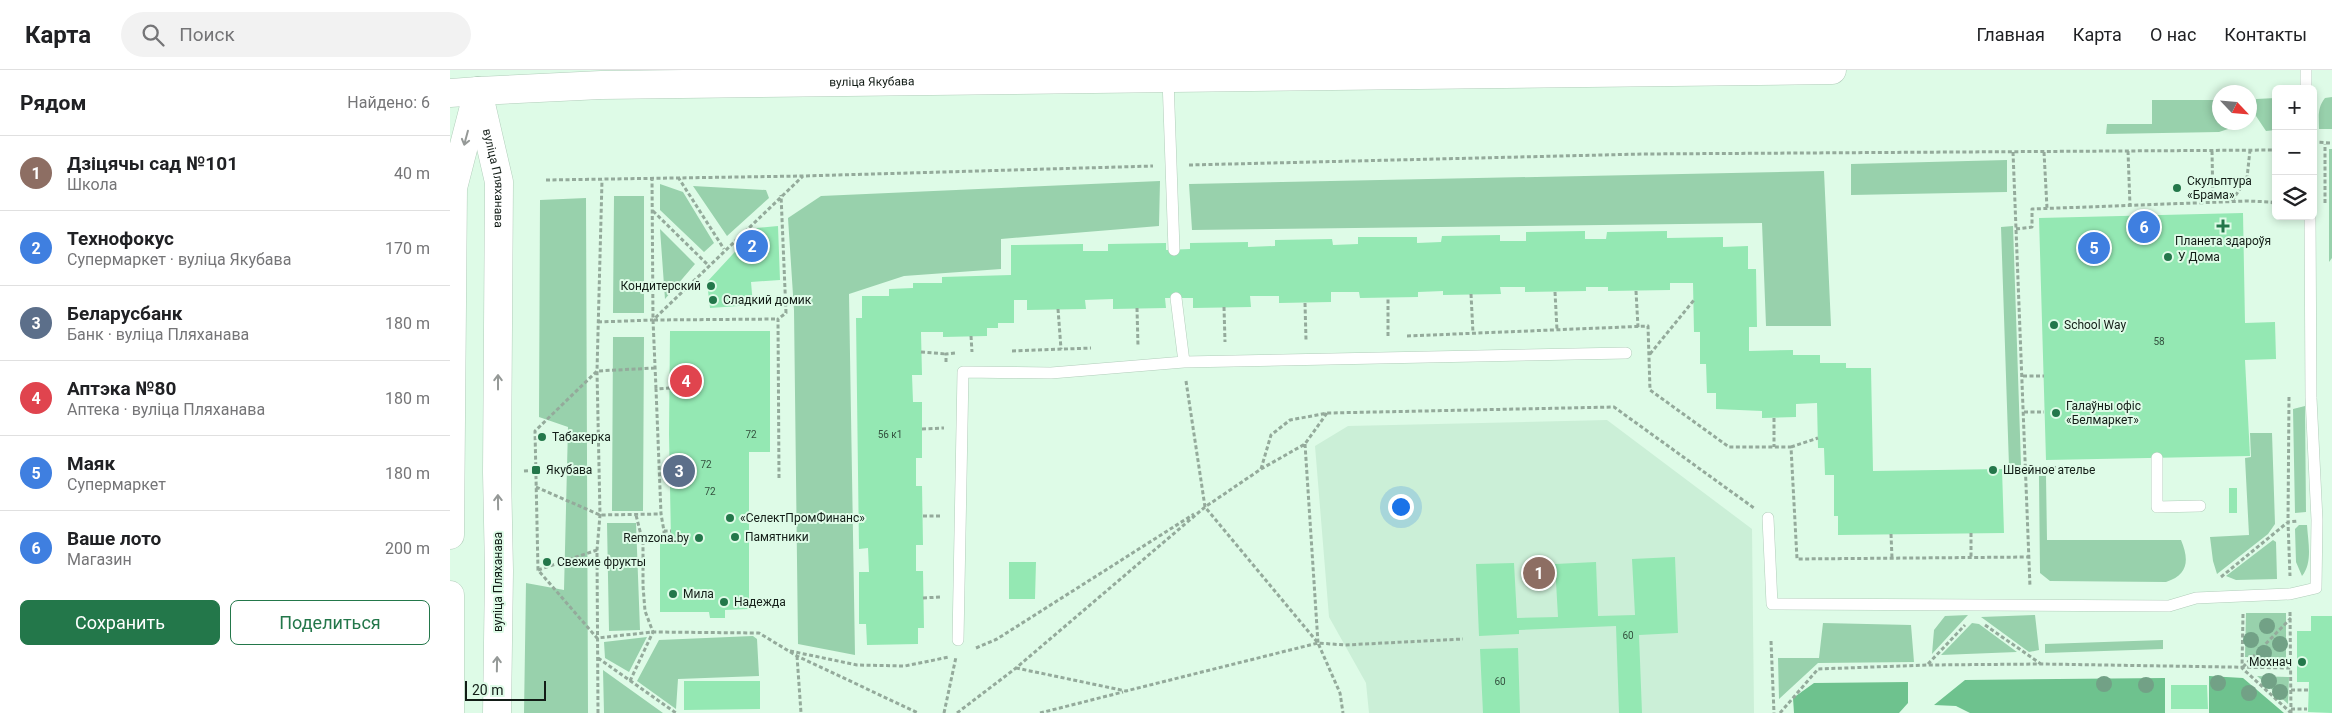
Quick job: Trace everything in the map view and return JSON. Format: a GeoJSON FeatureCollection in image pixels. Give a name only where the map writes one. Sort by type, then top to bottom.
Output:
{"type":"FeatureCollection","features":[{"type":"Feature","properties":{"kind":"street","name":"вуліца Якубава"},"geometry":{"type":"LineString","coordinates":[[450,93],[601,84],[1832,70]]}},
{"type":"Feature","properties":{"kind":"street","name":"вуліца Пляханава"},"geometry":{"type":"LineString","coordinates":[[450,535],[453,188],[478,91]]}},
{"type":"Feature","properties":{"kind":"street","name":"вуліца Пляханава"},"geometry":{"type":"LineString","coordinates":[[478,91],[499,182],[497,713]]}},
{"type":"Feature","properties":{"kind":"street"},"geometry":{"type":"LineString","coordinates":[[450,594],[450,713]]}},
{"type":"Feature","properties":{"kind":"lane"},"geometry":{"type":"LineString","coordinates":[[2306,70],[2306,85]]}},
{"type":"Feature","properties":{"kind":"lane"},"geometry":{"type":"LineString","coordinates":[[1168,79],[1174,250]]}},
{"type":"Feature","properties":{"kind":"lane"},"geometry":{"type":"LineString","coordinates":[[1768,518],[1772,604],[2169,606],[2196,598],[2290,594],[2316,588],[2317,520],[2311,398],[2310,220]]}},
{"type":"Feature","properties":{"kind":"lane"},"geometry":{"type":"LineString","coordinates":[[1176,298],[1184,362]]}},
{"type":"Feature","properties":{"kind":"lane"},"geometry":{"type":"LineString","coordinates":[[958,640],[963,372],[1051,373],[1184,362],[1626,353]]}},
{"type":"Feature","properties":{"kind":"lane"},"geometry":{"type":"LineString","coordinates":[[2157,458],[2157,507],[2200,506]]}},
{"type":"Feature","properties":{"kind":"path"},"geometry":{"type":"LineString","coordinates":[[2317,142],[2332,143]]}},
{"type":"Feature","properties":{"kind":"path"},"geometry":{"type":"LineString","coordinates":[[2232,202],[2248,178],[2250,150]]}},
{"type":"Feature","properties":{"kind":"path"},"geometry":{"type":"LineString","coordinates":[[546,180],[602,180],[678,176],[803,176],[1642,154],[2272,150]]}},
{"type":"Feature","properties":{"kind":"path"},"geometry":{"type":"LineString","coordinates":[[2128,151],[2130,206]]}},
{"type":"Feature","properties":{"kind":"path"},"geometry":{"type":"LineString","coordinates":[[2212,151],[2213,202]]}},
{"type":"Feature","properties":{"kind":"path"},"geometry":{"type":"LineString","coordinates":[[2013,152],[2031,605]]}},
{"type":"Feature","properties":{"kind":"path"},"geometry":{"type":"LineString","coordinates":[[2044,152],[2047,208]]}},
{"type":"Feature","properties":{"kind":"path"},"geometry":{"type":"LineString","coordinates":[[678,176],[724,249]]}},
{"type":"Feature","properties":{"kind":"path"},"geometry":{"type":"LineString","coordinates":[[653,320],[724,249],[803,176]]}},
{"type":"Feature","properties":{"kind":"path"},"geometry":{"type":"LineString","coordinates":[[652,177],[653,320],[661,514],[664,540]]}},
{"type":"Feature","properties":{"kind":"path"},"geometry":{"type":"LineString","coordinates":[[598,713],[597,550],[600,515],[597,372],[602,180]]}},
{"type":"Feature","properties":{"kind":"path"},"geometry":{"type":"LineString","coordinates":[[598,322],[778,319],[786,313],[781,195]]}},
{"type":"Feature","properties":{"kind":"path"},"geometry":{"type":"LineString","coordinates":[[2016,228],[2032,227],[2032,209],[2213,202],[2272,203]]}},
{"type":"Feature","properties":{"kind":"path"},"geometry":{"type":"LineString","coordinates":[[652,211],[708,265]]}},
{"type":"Feature","properties":{"kind":"path"},"geometry":{"type":"LineString","coordinates":[[1636,291],[1638,327]]}},
{"type":"Feature","properties":{"kind":"path"},"geometry":{"type":"LineString","coordinates":[[1555,292],[1557,330]]}},
{"type":"Feature","properties":{"kind":"path"},"geometry":{"type":"LineString","coordinates":[[1471,294],[1472,333]]}},
{"type":"Feature","properties":{"kind":"path"},"geometry":{"type":"LineString","coordinates":[[1388,297],[1388,336]]}},
{"type":"Feature","properties":{"kind":"path"},"geometry":{"type":"LineString","coordinates":[[1649,354],[1694,300]]}},
{"type":"Feature","properties":{"kind":"path"},"geometry":{"type":"LineString","coordinates":[[1305,303],[1306,340]]}},
{"type":"Feature","properties":{"kind":"path"},"geometry":{"type":"LineString","coordinates":[[1224,307],[1225,343]]}},
{"type":"Feature","properties":{"kind":"path"},"geometry":{"type":"LineString","coordinates":[[1137,308],[1138,346]]}},
{"type":"Feature","properties":{"kind":"path"},"geometry":{"type":"LineString","coordinates":[[1058,309],[1061,349]]}},
{"type":"Feature","properties":{"kind":"path"},"geometry":{"type":"LineString","coordinates":[[778,319],[779,478]]}},
{"type":"Feature","properties":{"kind":"path"},"geometry":{"type":"LineString","coordinates":[[1379,337],[1648,326],[1650,390],[1729,447],[1791,447],[1818,438]]}},
{"type":"Feature","properties":{"kind":"path"},"geometry":{"type":"LineString","coordinates":[[971,336],[972,352]]}},
{"type":"Feature","properties":{"kind":"path"},"geometry":{"type":"LineString","coordinates":[[1297,340],[1315,339]]}},
{"type":"Feature","properties":{"kind":"path"},"geometry":{"type":"LineString","coordinates":[[1128,346],[1234,342]]}},
{"type":"Feature","properties":{"kind":"path"},"geometry":{"type":"LineString","coordinates":[[1011,351],[1099,348]]}},
{"type":"Feature","properties":{"kind":"path"},"geometry":{"type":"LineString","coordinates":[[921,352],[946,354],[982,352]]}},
{"type":"Feature","properties":{"kind":"path"},"geometry":{"type":"LineString","coordinates":[[946,354],[946,363]]}},
{"type":"Feature","properties":{"kind":"path"},"geometry":{"type":"LineString","coordinates":[[1184,362],[1205,507],[1318,643],[1340,693],[1343,713]]}},
{"type":"Feature","properties":{"kind":"path"},"geometry":{"type":"LineString","coordinates":[[598,638],[538,570],[535,431],[597,372],[655,368]]}},
{"type":"Feature","properties":{"kind":"path"},"geometry":{"type":"LineString","coordinates":[[2022,376],[2044,376]]}},
{"type":"Feature","properties":{"kind":"path"},"geometry":{"type":"LineString","coordinates":[[656,389],[670,388]]}},
{"type":"Feature","properties":{"kind":"path"},"geometry":{"type":"LineString","coordinates":[[2289,389],[2288,522],[2290,594]]}},
{"type":"Feature","properties":{"kind":"path"},"geometry":{"type":"LineString","coordinates":[[1261,469],[1271,436],[1290,420],[1328,413],[1614,407],[1768,518]]}},
{"type":"Feature","properties":{"kind":"path"},"geometry":{"type":"LineString","coordinates":[[2024,412],[2044,412]]}},
{"type":"Feature","properties":{"kind":"path"},"geometry":{"type":"LineString","coordinates":[[972,649],[997,639],[1205,507],[1261,469],[1305,444],[1328,413]]}},
{"type":"Feature","properties":{"kind":"path"},"geometry":{"type":"LineString","coordinates":[[1774,418],[1774,447]]}},
{"type":"Feature","properties":{"kind":"path"},"geometry":{"type":"LineString","coordinates":[[922,429],[946,428],[946,419]]}},
{"type":"Feature","properties":{"kind":"path"},"geometry":{"type":"LineString","coordinates":[[1305,444],[1318,643]]}},
{"type":"Feature","properties":{"kind":"path"},"geometry":{"type":"LineString","coordinates":[[1791,447],[1797,559],[2029,557]]}},
{"type":"Feature","properties":{"kind":"path"},"geometry":{"type":"LineString","coordinates":[[2026,468],[2074,467]]}},
{"type":"Feature","properties":{"kind":"path"},"geometry":{"type":"LineString","coordinates":[[536,487],[600,515],[661,514]]}},
{"type":"Feature","properties":{"kind":"path"},"geometry":{"type":"LineString","coordinates":[[957,713],[1016,668],[1205,507]]}},
{"type":"Feature","properties":{"kind":"path"},"geometry":{"type":"LineString","coordinates":[[630,681],[653,632],[645,611],[643,543],[636,515]]}},
{"type":"Feature","properties":{"kind":"path"},"geometry":{"type":"LineString","coordinates":[[923,516],[946,516]]}},
{"type":"Feature","properties":{"kind":"path"},"geometry":{"type":"LineString","coordinates":[[2196,598],[2288,522],[2317,520]]}},
{"type":"Feature","properties":{"kind":"path"},"geometry":{"type":"LineString","coordinates":[[664,531],[671,531]]}},
{"type":"Feature","properties":{"kind":"path"},"geometry":{"type":"LineString","coordinates":[[1971,533],[1971,558]]}},
{"type":"Feature","properties":{"kind":"path"},"geometry":{"type":"LineString","coordinates":[[1891,534],[1892,558]]}},
{"type":"Feature","properties":{"kind":"path"},"geometry":{"type":"LineString","coordinates":[[538,570],[597,550]]}},
{"type":"Feature","properties":{"kind":"path"},"geometry":{"type":"LineString","coordinates":[[2242,596],[2242,668],[2291,711],[2308,709]]}},
{"type":"Feature","properties":{"kind":"path"},"geometry":{"type":"LineString","coordinates":[[923,598],[946,597]]}},
{"type":"Feature","properties":{"kind":"path"},"geometry":{"type":"LineString","coordinates":[[1928,665],[1983,606]]}},
{"type":"Feature","properties":{"kind":"path"},"geometry":{"type":"LineString","coordinates":[[2290,611],[2291,711]]}},
{"type":"Feature","properties":{"kind":"path"},"geometry":{"type":"LineString","coordinates":[[1973,616],[2010,644],[2042,664]]}},
{"type":"Feature","properties":{"kind":"path"},"geometry":{"type":"LineString","coordinates":[[2242,668],[2291,618]]}},
{"type":"Feature","properties":{"kind":"path"},"geometry":{"type":"LineString","coordinates":[[598,638],[653,632],[759,633],[785,650],[918,713]]}},
{"type":"Feature","properties":{"kind":"path"},"geometry":{"type":"LineString","coordinates":[[1040,713],[1318,643],[1345,645],[1463,639]]}},
{"type":"Feature","properties":{"kind":"path"},"geometry":{"type":"LineString","coordinates":[[944,713],[958,640]]}},
{"type":"Feature","properties":{"kind":"path"},"geometry":{"type":"LineString","coordinates":[[1771,642],[1774,713]]}},
{"type":"Feature","properties":{"kind":"path"},"geometry":{"type":"LineString","coordinates":[[946,649],[946,658]]}},
{"type":"Feature","properties":{"kind":"path"},"geometry":{"type":"LineString","coordinates":[[785,650],[857,665],[904,666],[956,656],[964,652]]}},
{"type":"Feature","properties":{"kind":"path"},"geometry":{"type":"LineString","coordinates":[[797,656],[801,713]]}},
{"type":"Feature","properties":{"kind":"path"},"geometry":{"type":"LineString","coordinates":[[597,658],[676,713]]}},
{"type":"Feature","properties":{"kind":"path"},"geometry":{"type":"LineString","coordinates":[[1780,713],[1818,669],[1928,665],[2042,664],[2291,668]]}},
{"type":"Feature","properties":{"kind":"path"},"geometry":{"type":"LineString","coordinates":[[1016,668],[1126,691]]}},
{"type":"Feature","properties":{"kind":"path"},"geometry":{"type":"LineString","coordinates":[[2291,690],[2309,690]]}},
{"type":"Feature","properties":{"kind":"shaded area"},"geometry":{"type":"Polygon","coordinates":[[[2332,97],[2332,129],[2319,129],[2321,105],[2325,98],[2332,97]]]}},
{"type":"Feature","properties":{"kind":"shaded area"},"geometry":{"type":"Polygon","coordinates":[[[2272,98],[2272,130],[2266,131],[2257,118],[2257,99],[2272,98]]]}},
{"type":"Feature","properties":{"kind":"shaded area"},"geometry":{"type":"Polygon","coordinates":[[[2152,100],[2212,100],[2212,130],[2225,130],[2219,132],[2106,134],[2107,124],[2152,124],[2152,100]]]}},
{"type":"Feature","properties":{"kind":"shaded area"},"geometry":{"type":"Polygon","coordinates":[[[2329,149],[2332,149],[2332,258],[2329,262],[2329,149]]]}},
{"type":"Feature","properties":{"kind":"shaded area"},"geometry":{"type":"Polygon","coordinates":[[[2007,160],[2007,192],[1851,195],[1851,164],[2007,160]]]}},
{"type":"Feature","properties":{"kind":"shaded area"},"geometry":{"type":"Polygon","coordinates":[[[1824,171],[1831,326],[1766,326],[1762,223],[1192,230],[1189,184],[1824,171]]]}},
{"type":"Feature","properties":{"kind":"shaded area"},"geometry":{"type":"Polygon","coordinates":[[[1160,181],[1159,226],[1001,239],[1001,269],[904,276],[849,294],[855,655],[798,644],[794,310],[788,218],[821,196],[1160,181]]]}},
{"type":"Feature","properties":{"kind":"shaded area"},"geometry":{"type":"Polygon","coordinates":[[[660,184],[683,192],[714,243],[704,252],[660,210],[660,184]]]}},
{"type":"Feature","properties":{"kind":"shaded area"},"geometry":{"type":"Polygon","coordinates":[[[693,186],[766,190],[769,198],[727,236],[693,186]]]}},
{"type":"Feature","properties":{"kind":"shaded area"},"geometry":{"type":"Polygon","coordinates":[[[614,196],[644,196],[644,313],[613,313],[614,196]]]}},
{"type":"Feature","properties":{"kind":"shaded area"},"geometry":{"type":"Polygon","coordinates":[[[586,198],[588,713],[524,713],[526,583],[564,590],[568,427],[539,417],[540,200],[586,198]]]}},
{"type":"Feature","properties":{"kind":"shaded area"},"geometry":{"type":"Polygon","coordinates":[[[2013,226],[2021,465],[2009,466],[2001,227],[2013,226]]]}},
{"type":"Feature","properties":{"kind":"shaded area"},"geometry":{"type":"Polygon","coordinates":[[[660,229],[695,264],[665,299],[660,229]]]}},
{"type":"Feature","properties":{"kind":"shaded area"},"geometry":{"type":"Polygon","coordinates":[[[613,337],[644,337],[643,511],[612,511],[613,337]]]}},
{"type":"Feature","properties":{"kind":"shaded area"},"geometry":{"type":"Polygon","coordinates":[[[2305,406],[2306,512],[2295,513],[2293,409],[2305,406]]]}},
{"type":"Feature","properties":{"kind":"shaded area"},"geometry":{"type":"Polygon","coordinates":[[[1607,420],[1752,529],[1754,713],[1369,713],[1366,683],[1329,617],[1315,446],[1348,426],[1607,420]]]}},
{"type":"Feature","properties":{"kind":"shaded area"},"geometry":{"type":"Polygon","coordinates":[[[2250,433],[2272,433],[2275,524],[2268,534],[2217,574],[2213,561],[2210,537],[2249,535],[2245,458],[2251,457],[2250,433]]]}},
{"type":"Feature","properties":{"kind":"shaded area"},"geometry":{"type":"Polygon","coordinates":[[[2039,476],[2046,476],[2047,540],[2181,540],[2186,560],[2183,571],[2174,579],[2166,582],[2050,581],[2040,573],[2039,476]]]}},
{"type":"Feature","properties":{"kind":"shaded area"},"geometry":{"type":"Polygon","coordinates":[[[607,523],[636,523],[640,630],[609,631],[607,523]]]}},
{"type":"Feature","properties":{"kind":"shaded area"},"geometry":{"type":"Polygon","coordinates":[[[2299,525],[2307,525],[2309,545],[2308,565],[2302,576],[2296,562],[2295,529],[2299,525]]]}},
{"type":"Feature","properties":{"kind":"shaded area"},"geometry":{"type":"Polygon","coordinates":[[[2273,540],[2276,542],[2277,579],[2236,580],[2226,576],[2273,540]]]}},
{"type":"Feature","properties":{"kind":"shaded area"},"geometry":{"type":"Polygon","coordinates":[[[2246,613],[2286,613],[2286,658],[2245,657],[2246,613]]]}},
{"type":"Feature","properties":{"kind":"shaded area"},"geometry":{"type":"Polygon","coordinates":[[[1968,615],[1932,654],[1934,630],[1945,616],[1968,615]]]}},
{"type":"Feature","properties":{"kind":"shaded area"},"geometry":{"type":"Polygon","coordinates":[[[2035,615],[2039,650],[2029,652],[1981,617],[2035,615]]]}},
{"type":"Feature","properties":{"kind":"shaded area"},"geometry":{"type":"Polygon","coordinates":[[[1823,623],[1911,625],[1914,662],[1818,663],[1779,699],[1778,658],[1819,658],[1823,623]]]}},
{"type":"Feature","properties":{"kind":"shaded area"},"geometry":{"type":"Polygon","coordinates":[[[1972,623],[1979,624],[2017,652],[1941,655],[1972,623]]]}},
{"type":"Feature","properties":{"kind":"shaded area"},"geometry":{"type":"Polygon","coordinates":[[[753,636],[757,639],[759,676],[678,679],[676,709],[637,681],[659,640],[753,636]]]}},
{"type":"Feature","properties":{"kind":"shaded area"},"geometry":{"type":"Polygon","coordinates":[[[647,637],[629,672],[605,658],[604,642],[647,637]]]}},
{"type":"Feature","properties":{"kind":"shaded area"},"geometry":{"type":"Polygon","coordinates":[[[2163,640],[2163,649],[2045,653],[2045,644],[2163,640]]]}},
{"type":"Feature","properties":{"kind":"shaded area"},"geometry":{"type":"Polygon","coordinates":[[[603,670],[663,713],[604,713],[603,670]]]}},
{"type":"Feature","properties":{"kind":"shaded area"},"geometry":{"type":"Polygon","coordinates":[[[2257,676],[2289,677],[2288,704],[2257,676]]]}},
{"type":"Feature","properties":{"kind":"green space"},"geometry":{"type":"Polygon","coordinates":[[[2209,676],[2243,678],[2284,713],[2209,713],[2209,676]]]}},
{"type":"Feature","properties":{"kind":"green space"},"geometry":{"type":"Polygon","coordinates":[[[2165,678],[2165,713],[1970,713],[1956,706],[1934,705],[1965,680],[2165,678]]]}},
{"type":"Feature","properties":{"kind":"green space"},"geometry":{"type":"Polygon","coordinates":[[[1908,682],[1908,703],[1899,713],[1794,713],[1793,698],[1814,683],[1908,682]]]}},
{"type":"Feature","properties":{"kind":"building"},"geometry":{"type":"Polygon","coordinates":[[[2243,213],[2245,323],[2275,322],[2276,359],[2245,360],[2250,456],[2046,460],[2039,218],[2243,213]]]}},
{"type":"Feature","properties":{"kind":"building"},"geometry":{"type":"Polygon","coordinates":[[[778,226],[780,280],[751,282],[753,305],[710,308],[707,282],[757,228],[778,226]]]}},
{"type":"Feature","properties":{"kind":"building"},"geometry":{"type":"Polygon","coordinates":[[[1585,231],[1585,239],[1606,239],[1607,232],[1667,231],[1667,238],[1723,237],[1723,247],[1748,246],[1748,269],[1756,269],[1757,327],[1749,327],[1749,351],[1793,350],[1793,355],[1820,355],[1820,363],[1846,363],[1846,368],[1871,368],[1873,471],[2002,469],[2004,533],[1838,535],[1838,516],[1834,516],[1834,475],[1825,475],[1824,448],[1818,448],[1817,403],[1796,404],[1796,417],[1762,418],[1762,411],[1716,409],[1716,393],[1707,393],[1706,364],[1700,364],[1700,332],[1694,332],[1693,283],[1670,283],[1670,290],[1608,291],[1608,287],[1586,287],[1586,291],[1525,292],[1525,287],[1500,287],[1501,294],[1443,295],[1443,291],[1418,292],[1418,297],[1360,298],[1359,292],[1331,292],[1331,302],[1279,303],[1279,296],[1250,296],[1251,307],[1193,308],[1193,298],[1165,298],[1166,308],[1113,309],[1113,299],[1085,300],[1086,309],[1027,310],[1027,300],[1014,300],[1014,323],[998,323],[998,328],[987,328],[987,336],[943,337],[943,332],[921,332],[922,375],[912,375],[913,402],[922,402],[922,458],[916,458],[916,486],[922,486],[923,545],[916,545],[916,571],[923,571],[924,628],[918,628],[918,644],[867,645],[866,624],[859,624],[859,572],[869,572],[868,548],[859,549],[856,318],[862,318],[862,296],[889,296],[889,289],[913,288],[913,283],[942,283],[942,277],[1011,275],[1011,245],[1083,244],[1083,251],[1108,251],[1108,244],[1166,243],[1166,250],[1190,249],[1190,243],[1248,242],[1248,247],[1275,246],[1275,240],[1332,239],[1333,245],[1358,244],[1358,237],[1417,237],[1417,243],[1441,242],[1442,236],[1500,235],[1500,241],[1526,241],[1526,232],[1585,231]]]}},
{"type":"Feature","properties":{"kind":"building"},"geometry":{"type":"Polygon","coordinates":[[[670,331],[770,331],[770,452],[749,452],[749,609],[725,610],[725,618],[710,618],[709,612],[660,612],[660,540],[671,540],[670,331]]]}},
{"type":"Feature","properties":{"kind":"building"},"geometry":{"type":"Polygon","coordinates":[[[2229,488],[2237,488],[2237,513],[2229,513],[2229,488]]]}},
{"type":"Feature","properties":{"kind":"building"},"geometry":{"type":"Polygon","coordinates":[[[1675,557],[1678,633],[1639,635],[1642,713],[1619,713],[1616,626],[1519,630],[1519,634],[1479,636],[1476,564],[1514,563],[1517,618],[1558,617],[1555,564],[1596,562],[1598,616],[1635,615],[1632,559],[1675,557]]]}},
{"type":"Feature","properties":{"kind":"building"},"geometry":{"type":"Polygon","coordinates":[[[1009,562],[1036,562],[1035,599],[1009,599],[1009,562]]]}},
{"type":"Feature","properties":{"kind":"building"},"geometry":{"type":"Polygon","coordinates":[[[2311,616],[2332,616],[2332,713],[2308,712],[2309,682],[2297,682],[2297,631],[2311,631],[2311,616]]]}},
{"type":"Feature","properties":{"kind":"building"},"geometry":{"type":"Polygon","coordinates":[[[1518,648],[1520,713],[1483,713],[1480,649],[1518,648]]]}},
{"type":"Feature","properties":{"kind":"building"},"geometry":{"type":"Polygon","coordinates":[[[684,681],[760,681],[760,709],[684,710],[684,681]]]}},
{"type":"Feature","properties":{"kind":"building"},"geometry":{"type":"Polygon","coordinates":[[[2171,685],[2207,685],[2208,709],[2171,709],[2171,685]]]}},
{"type":"Feature","properties":{"kind":"place","name":"Скульптура «Брама»"},"geometry":{"type":"Point","coordinates":[2177,188]}},
{"type":"Feature","properties":{"kind":"place","name":"Планета здароўя"},"geometry":{"type":"Point","coordinates":[2223,226]}},
{"type":"Feature","properties":{"kind":"place","name":"Ваше лото"},"geometry":{"type":"Point","coordinates":[2144,227]}},
{"type":"Feature","properties":{"kind":"place","name":"Технофокус"},"geometry":{"type":"Point","coordinates":[752,246]}},
{"type":"Feature","properties":{"kind":"place","name":"Маяк"},"geometry":{"type":"Point","coordinates":[2094,248]}},
{"type":"Feature","properties":{"kind":"place","name":"У Дома"},"geometry":{"type":"Point","coordinates":[2168,257]}},
{"type":"Feature","properties":{"kind":"place","name":"Кондитерский"},"geometry":{"type":"Point","coordinates":[711,286]}},
{"type":"Feature","properties":{"kind":"place","name":"Сладкий домик"},"geometry":{"type":"Point","coordinates":[713,300]}},
{"type":"Feature","properties":{"kind":"place","name":"School Way"},"geometry":{"type":"Point","coordinates":[2054,325]}},
{"type":"Feature","properties":{"kind":"place","name":"Аптэка №80"},"geometry":{"type":"Point","coordinates":[686,381]}},
{"type":"Feature","properties":{"kind":"place","name":"Галаўны офіс «Белмаркет»"},"geometry":{"type":"Point","coordinates":[2056,413]}},
{"type":"Feature","properties":{"kind":"place","name":"Табакерка"},"geometry":{"type":"Point","coordinates":[542,437]}},
{"type":"Feature","properties":{"kind":"place","name":"Якубава"},"geometry":{"type":"Point","coordinates":[536,470]}},
{"type":"Feature","properties":{"kind":"place","name":"Швейное ателье"},"geometry":{"type":"Point","coordinates":[1993,470]}},
{"type":"Feature","properties":{"kind":"place","name":"Беларусбанк"},"geometry":{"type":"Point","coordinates":[679,471]}},
{"type":"Feature","properties":{"kind":"place","name":"«СелектПромФинанс»"},"geometry":{"type":"Point","coordinates":[730,518]}},
{"type":"Feature","properties":{"kind":"place","name":"Памятники"},"geometry":{"type":"Point","coordinates":[735,537]}},
{"type":"Feature","properties":{"kind":"place","name":"Remzona.by"},"geometry":{"type":"Point","coordinates":[699,538]}},
{"type":"Feature","properties":{"kind":"place","name":"Свежие фрукты"},"geometry":{"type":"Point","coordinates":[547,562]}},
{"type":"Feature","properties":{"kind":"place","name":"Дзіцячы сад №101"},"geometry":{"type":"Point","coordinates":[1539,573]}},
{"type":"Feature","properties":{"kind":"place","name":"Мила"},"geometry":{"type":"Point","coordinates":[673,594]}},
{"type":"Feature","properties":{"kind":"place","name":"Надежда"},"geometry":{"type":"Point","coordinates":[724,602]}},
{"type":"Feature","properties":{"kind":"place","name":"Мохнач"},"geometry":{"type":"Point","coordinates":[2302,662]}}]}
